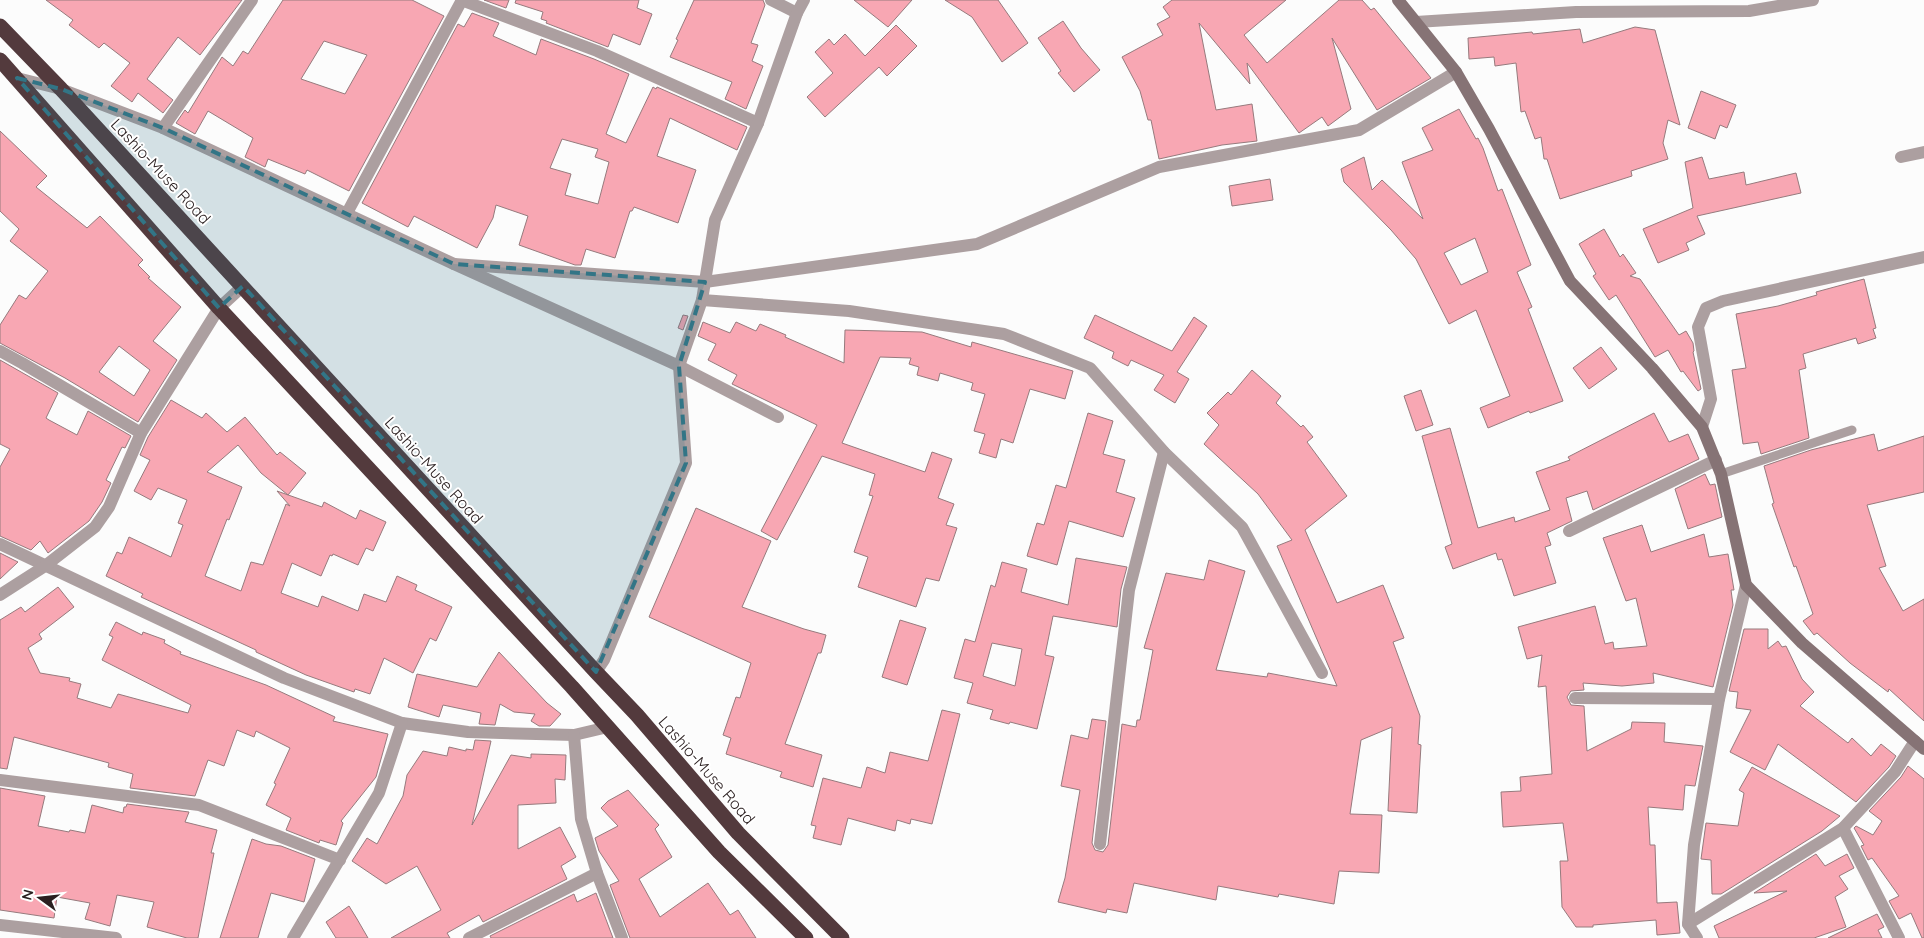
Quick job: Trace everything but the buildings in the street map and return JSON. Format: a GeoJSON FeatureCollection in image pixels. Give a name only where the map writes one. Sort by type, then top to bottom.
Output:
{"type":"FeatureCollection","features":[{"type":"Feature","properties":{"kind":"highway","name":"Lashio-Muse Road"},"geometry":{"type":"LineString","coordinates":[[0,26],[243,286],[637,715],[738,833],[842,938]]}},
{"type":"Feature","properties":{"kind":"highway"},"geometry":{"type":"LineString","coordinates":[[0,60],[219,308],[608,727],[719,852],[806,938]]}},
{"type":"Feature","properties":{"kind":"street"},"geometry":{"type":"LineString","coordinates":[[163,128],[252,0]]}},
{"type":"Feature","properties":{"kind":"street"},"geometry":{"type":"LineString","coordinates":[[347,213],[461,0],[597,51],[758,123]]}},
{"type":"Feature","properties":{"kind":"street"},"geometry":{"type":"LineString","coordinates":[[771,0],[797,13]]}},
{"type":"Feature","properties":{"kind":"street"},"geometry":{"type":"LineString","coordinates":[[596,672],[604,660],[686,463],[679,366],[702,300],[715,220],[758,123],[797,13],[804,0]]}},
{"type":"Feature","properties":{"kind":"street"},"geometry":{"type":"LineString","coordinates":[[1398,0],[1456,72],[1489,129],[1570,281],[1652,368],[1702,427],[1721,474],[1746,585],[1719,699],[1694,845],[1688,924],[1697,938]]}},
{"type":"Feature","properties":{"kind":"street"},"geometry":{"type":"LineString","coordinates":[[1416,22],[1576,12],[1749,11],[1813,0]]}},
{"type":"Feature","properties":{"kind":"street"},"geometry":{"type":"LineString","coordinates":[[454,264],[705,282],[977,244],[1159,167],[1359,130],[1456,72]]}},
{"type":"Feature","properties":{"kind":"street"},"geometry":{"type":"LineString","coordinates":[[17,78],[60,89],[163,128],[454,264],[679,366],[778,417]]}},
{"type":"Feature","properties":{"kind":"street"},"geometry":{"type":"LineString","coordinates":[[1901,157],[1924,152]]}},
{"type":"Feature","properties":{"kind":"street"},"geometry":{"type":"LineString","coordinates":[[1702,427],[1711,399],[1698,326],[1706,308],[1722,301],[1924,257]]}},
{"type":"Feature","properties":{"kind":"street"},"geometry":{"type":"LineString","coordinates":[[0,595],[45,566],[95,527],[110,507],[141,433],[219,308],[243,286]]}},
{"type":"Feature","properties":{"kind":"street"},"geometry":{"type":"LineString","coordinates":[[702,300],[849,311],[1004,334],[1090,368],[1164,452],[1242,527],[1322,673]]}},
{"type":"Feature","properties":{"kind":"street"},"geometry":{"type":"LineString","coordinates":[[0,351],[141,433]]}},
{"type":"Feature","properties":{"kind":"street"},"geometry":{"type":"LineString","coordinates":[[1100,844],[1129,590],[1164,452]]}},
{"type":"Feature","properties":{"kind":"street"},"geometry":{"type":"LineString","coordinates":[[1569,531],[1716,460]]}},
{"type":"Feature","properties":{"kind":"street"},"geometry":{"type":"LineString","coordinates":[[0,544],[284,678],[402,723],[468,732],[574,735],[608,727]]}},
{"type":"Feature","properties":{"kind":"street"},"geometry":{"type":"LineString","coordinates":[[1688,924],[1842,828],[1920,745],[1802,643],[1746,585]]}},
{"type":"Feature","properties":{"kind":"street"},"geometry":{"type":"LineString","coordinates":[[1575,698],[1719,699]]}},
{"type":"Feature","properties":{"kind":"street"},"geometry":{"type":"LineString","coordinates":[[293,938],[379,793],[402,723]]}},
{"type":"Feature","properties":{"kind":"street"},"geometry":{"type":"LineString","coordinates":[[574,735],[581,820],[597,873],[622,938]]}},
{"type":"Feature","properties":{"kind":"street"},"geometry":{"type":"LineString","coordinates":[[0,780],[200,805],[340,860]]}},
{"type":"Feature","properties":{"kind":"street"},"geometry":{"type":"LineString","coordinates":[[1842,828],[1899,938]]}},
{"type":"Feature","properties":{"kind":"street"},"geometry":{"type":"LineString","coordinates":[[470,938],[597,873]]}},
{"type":"Feature","properties":{"kind":"street"},"geometry":{"type":"LineString","coordinates":[[0,925],[116,938]]}},
{"type":"Feature","properties":{"kind":"lane"},"geometry":{"type":"LineString","coordinates":[[1721,474],[1852,430]]}},
{"type":"Feature","properties":{"kind":"highlighted area"},"geometry":{"type":"Polygon","coordinates":[[[17,78],[61,89],[163,128],[454,264],[705,282],[679,366],[686,463],[596,672],[243,286],[219,308],[17,78]]]}}]}
